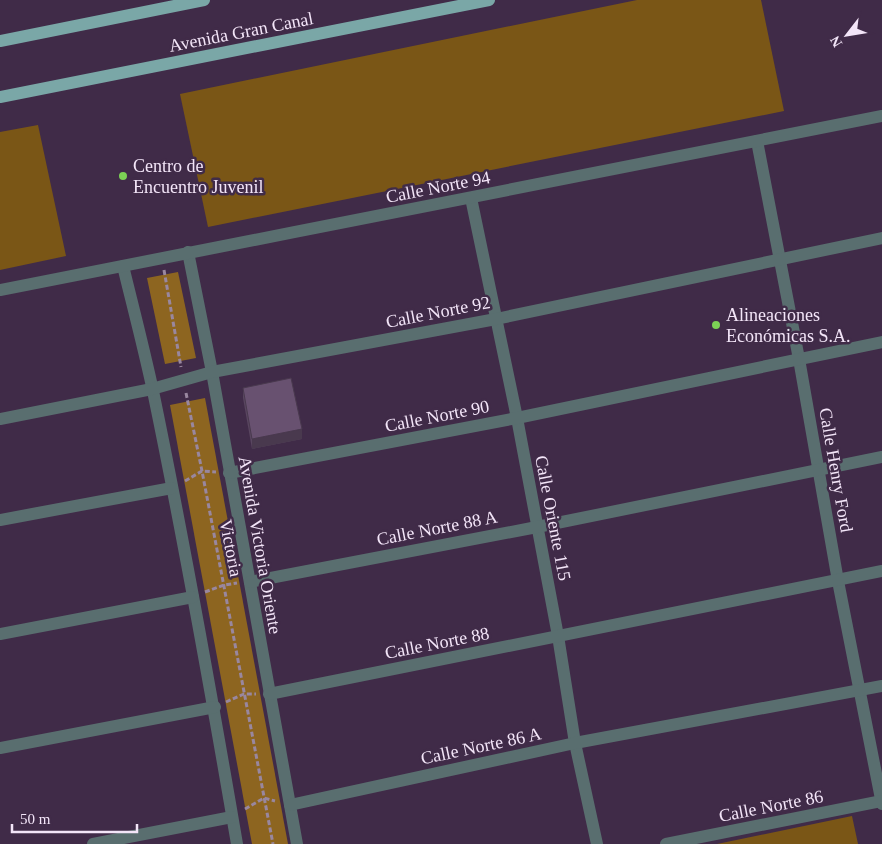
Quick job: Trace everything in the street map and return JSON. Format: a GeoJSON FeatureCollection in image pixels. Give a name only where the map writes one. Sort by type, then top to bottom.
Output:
{"type":"FeatureCollection","features":[{"type":"Feature","properties":{"kind":"main road"},"geometry":{"type":"LineString","coordinates":[[0,41],[204,0]]}},
{"type":"Feature","properties":{"kind":"main road","name":"Avenida Gran Canal"},"geometry":{"type":"LineString","coordinates":[[0,97],[488,0]]}},
{"type":"Feature","properties":{"kind":"street","name":"Calle Norte 94"},"geometry":{"type":"LineString","coordinates":[[0,290],[882,116]]}},
{"type":"Feature","properties":{"kind":"street","name":"Calle Henry Ford"},"geometry":{"type":"LineString","coordinates":[[758,141],[838,580],[882,802]]}},
{"type":"Feature","properties":{"kind":"street","name":"Calle Oriente 115"},"geometry":{"type":"LineString","coordinates":[[471,198],[517,418],[558,636],[575,743],[597,844]]}},
{"type":"Feature","properties":{"kind":"street","name":"Calle Norte 92"},"geometry":{"type":"LineString","coordinates":[[0,419],[152,389],[212,372],[496,319],[882,238]]}},
{"type":"Feature","properties":{"kind":"street","name":"Avenida Victoria Oriente"},"geometry":{"type":"LineString","coordinates":[[188,252],[212,372],[297,844]]}},
{"type":"Feature","properties":{"kind":"street"},"geometry":{"type":"LineString","coordinates":[[123,266],[152,389],[172,488],[215,707],[237,844]]}},
{"type":"Feature","properties":{"kind":"street","name":"Calle Norte 90"},"geometry":{"type":"LineString","coordinates":[[229,473],[517,418],[882,342]]}},
{"type":"Feature","properties":{"kind":"street","name":"Calle Norte 88 A"},"geometry":{"type":"LineString","coordinates":[[250,582],[882,458]]}},
{"type":"Feature","properties":{"kind":"street"},"geometry":{"type":"LineString","coordinates":[[0,520],[172,488]]}},
{"type":"Feature","properties":{"kind":"street","name":"Calle Norte 88"},"geometry":{"type":"LineString","coordinates":[[269,694],[882,571]]}},
{"type":"Feature","properties":{"kind":"street"},"geometry":{"type":"LineString","coordinates":[[0,634],[193,597]]}},
{"type":"Feature","properties":{"kind":"street","name":"Calle Norte 86 A"},"geometry":{"type":"LineString","coordinates":[[290,805],[575,743],[882,686]]}},
{"type":"Feature","properties":{"kind":"street"},"geometry":{"type":"LineString","coordinates":[[0,748],[215,707]]}},
{"type":"Feature","properties":{"kind":"street","name":"Calle Norte 86"},"geometry":{"type":"LineString","coordinates":[[666,844],[882,802]]}},
{"type":"Feature","properties":{"kind":"street"},"geometry":{"type":"LineString","coordinates":[[92,844],[232,817]]}},
{"type":"Feature","properties":{"kind":"path","name":"Victoria"},"geometry":{"type":"LineString","coordinates":[[162,257],[183,380],[273,844]]}},
{"type":"Feature","properties":{"kind":"path"},"geometry":{"type":"LineString","coordinates":[[172,488],[202,471],[229,473]]}},
{"type":"Feature","properties":{"kind":"path"},"geometry":{"type":"LineString","coordinates":[[193,597],[224,585],[250,582]]}},
{"type":"Feature","properties":{"kind":"path"},"geometry":{"type":"LineString","coordinates":[[215,707],[244,694],[269,694]]}},
{"type":"Feature","properties":{"kind":"path"},"geometry":{"type":"LineString","coordinates":[[232,817],[264,798],[290,805]]}},
{"type":"Feature","properties":{"kind":"shaded area"},"geometry":{"type":"Polygon","coordinates":[[[637,0],[761,0],[784,111],[208,227],[180,94],[637,0]]]}},
{"type":"Feature","properties":{"kind":"shaded area"},"geometry":{"type":"Polygon","coordinates":[[[38,125],[66,256],[0,270],[0,132],[38,125]]]}},
{"type":"Feature","properties":{"kind":"shaded area"},"geometry":{"type":"Polygon","coordinates":[[[178,272],[196,358],[165,364],[147,278],[178,272]]]}},
{"type":"Feature","properties":{"kind":"shaded area"},"geometry":{"type":"Polygon","coordinates":[[[205,398],[288,844],[252,844],[170,405],[205,398]]]}},
{"type":"Feature","properties":{"kind":"shaded area"},"geometry":{"type":"Polygon","coordinates":[[[852,816],[858,844],[717,844],[852,816]]]}},
{"type":"Feature","properties":{"kind":"building"},"geometry":{"type":"Polygon","coordinates":[[[291,378],[302,429],[252,439],[243,388],[291,378]]]}},
{"type":"Feature","properties":{"kind":"place","name":"Centro de Encuentro Juvenil"},"geometry":{"type":"Point","coordinates":[123,176]}},
{"type":"Feature","properties":{"kind":"place","name":"Alineaciones Económicas S.A."},"geometry":{"type":"Point","coordinates":[716,325]}}]}
